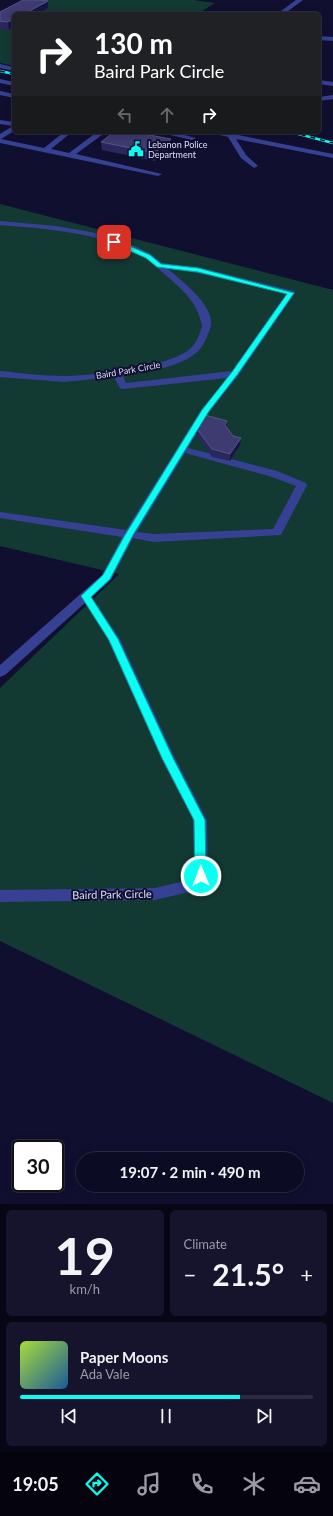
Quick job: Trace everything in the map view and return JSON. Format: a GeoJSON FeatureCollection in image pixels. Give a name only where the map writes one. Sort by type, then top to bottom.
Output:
{"type":"FeatureCollection","features":[{"type":"Feature","properties":{"kind":"street"},"geometry":{"type":"LineString","coordinates":[[283,12],[300,0]]}},
{"type":"Feature","properties":{"kind":"street"},"geometry":{"type":"LineString","coordinates":[[321,38],[333,39]]}},
{"type":"Feature","properties":{"kind":"street"},"geometry":{"type":"LineString","coordinates":[[0,66],[12,69]]}},
{"type":"Feature","properties":{"kind":"street"},"geometry":{"type":"LineString","coordinates":[[0,81],[12,84]]}},
{"type":"Feature","properties":{"kind":"street"},"geometry":{"type":"LineString","coordinates":[[321,82],[333,84]]}},
{"type":"Feature","properties":{"kind":"street"},"geometry":{"type":"LineString","coordinates":[[0,93],[12,96]]}},
{"type":"Feature","properties":{"kind":"street"},"geometry":{"type":"LineString","coordinates":[[321,99],[333,97]]}},
{"type":"Feature","properties":{"kind":"street"},"geometry":{"type":"LineString","coordinates":[[0,122],[12,124]]}},
{"type":"Feature","properties":{"kind":"street"},"geometry":{"type":"LineString","coordinates":[[0,137],[12,129]]}},
{"type":"Feature","properties":{"kind":"street"},"geometry":{"type":"LineString","coordinates":[[45,150],[65,134]]}},
{"type":"Feature","properties":{"kind":"street"},"geometry":{"type":"LineString","coordinates":[[71,156],[99,134]]}},
{"type":"Feature","properties":{"kind":"street"},"geometry":{"type":"LineString","coordinates":[[171,134],[192,138]]}},
{"type":"Feature","properties":{"kind":"street"},"geometry":{"type":"LineString","coordinates":[[222,134],[333,156]]}},
{"type":"Feature","properties":{"kind":"street"},"geometry":{"type":"LineString","coordinates":[[231,136],[236,147],[246,160],[254,166]]}},
{"type":"Feature","properties":{"kind":"street"},"geometry":{"type":"LineString","coordinates":[[0,141],[158,174]]}},
{"type":"Feature","properties":{"kind":"street","name":"Baird Park Circle"},"geometry":{"type":"LineString","coordinates":[[0,223],[61,228],[125,245],[148,256],[188,289],[199,302],[205,312],[207,326],[203,338],[193,351],[177,360],[155,367],[66,379],[0,374]]}},
{"type":"Feature","properties":{"kind":"street"},"geometry":{"type":"LineString","coordinates":[[0,672],[107,577],[129,535],[206,410],[235,374],[291,293],[198,270],[159,266]]}},
{"type":"Feature","properties":{"kind":"street"},"geometry":{"type":"LineString","coordinates":[[117,373],[123,386],[235,374]]}},
{"type":"Feature","properties":{"kind":"street"},"geometry":{"type":"LineString","coordinates":[[0,515],[154,538],[277,532],[302,485],[284,476],[261,469],[218,460],[182,449]]}},
{"type":"Feature","properties":{"kind":"street","name":"Baird Park Circle"},"geometry":{"type":"LineString","coordinates":[[0,896],[154,894],[189,886],[201,876],[200,820],[168,758],[114,639],[86,596]]}},
{"type":"Feature","properties":{"kind":"green space"},"geometry":{"type":"Polygon","coordinates":[[[35,0],[194,0],[215,3],[201,12],[13,12],[35,0]]]}},
{"type":"Feature","properties":{"kind":"green space"},"geometry":{"type":"Polygon","coordinates":[[[12,12],[12,66],[0,63],[0,19],[12,12]]]}},
{"type":"Feature","properties":{"kind":"green space"},"geometry":{"type":"Polygon","coordinates":[[[0,204],[333,290],[333,1103],[0,941],[0,688],[119,574],[0,546],[0,204]]]}},
{"type":"Feature","properties":{"kind":"building"},"geometry":{"type":"Polygon","coordinates":[[[23,0],[48,1],[28,12],[12,12],[12,20],[8,22],[0,21],[0,12],[23,0]]]}},
{"type":"Feature","properties":{"kind":"building"},"geometry":{"type":"Polygon","coordinates":[[[111,134],[144,134],[171,139],[155,153],[101,142],[111,134]]]}},
{"type":"Feature","properties":{"kind":"building"},"geometry":{"type":"Polygon","coordinates":[[[201,414],[227,421],[225,425],[233,436],[241,438],[230,454],[212,449],[194,425],[201,414]]]}},
{"type":"Feature","properties":{"kind":"railway"},"geometry":{"type":"LineString","coordinates":[[0,71],[12,74]]}},
{"type":"Feature","properties":{"kind":"railway"},"geometry":{"type":"LineString","coordinates":[[299,134],[333,143]]}},
{"type":"Feature","properties":{"kind":"place","name":"Lebanon Police Department"},"geometry":{"type":"Point","coordinates":[136,149]}},
{"type":"Feature","properties":{"kind":"route"},"geometry":{"type":"LineString","coordinates":[[114,242],[125,245],[148,256],[159,266],[198,270],[291,293],[258,338],[235,374],[206,410],[129,535],[107,577],[86,596],[114,639],[168,758],[200,820],[201,876]]}}]}
